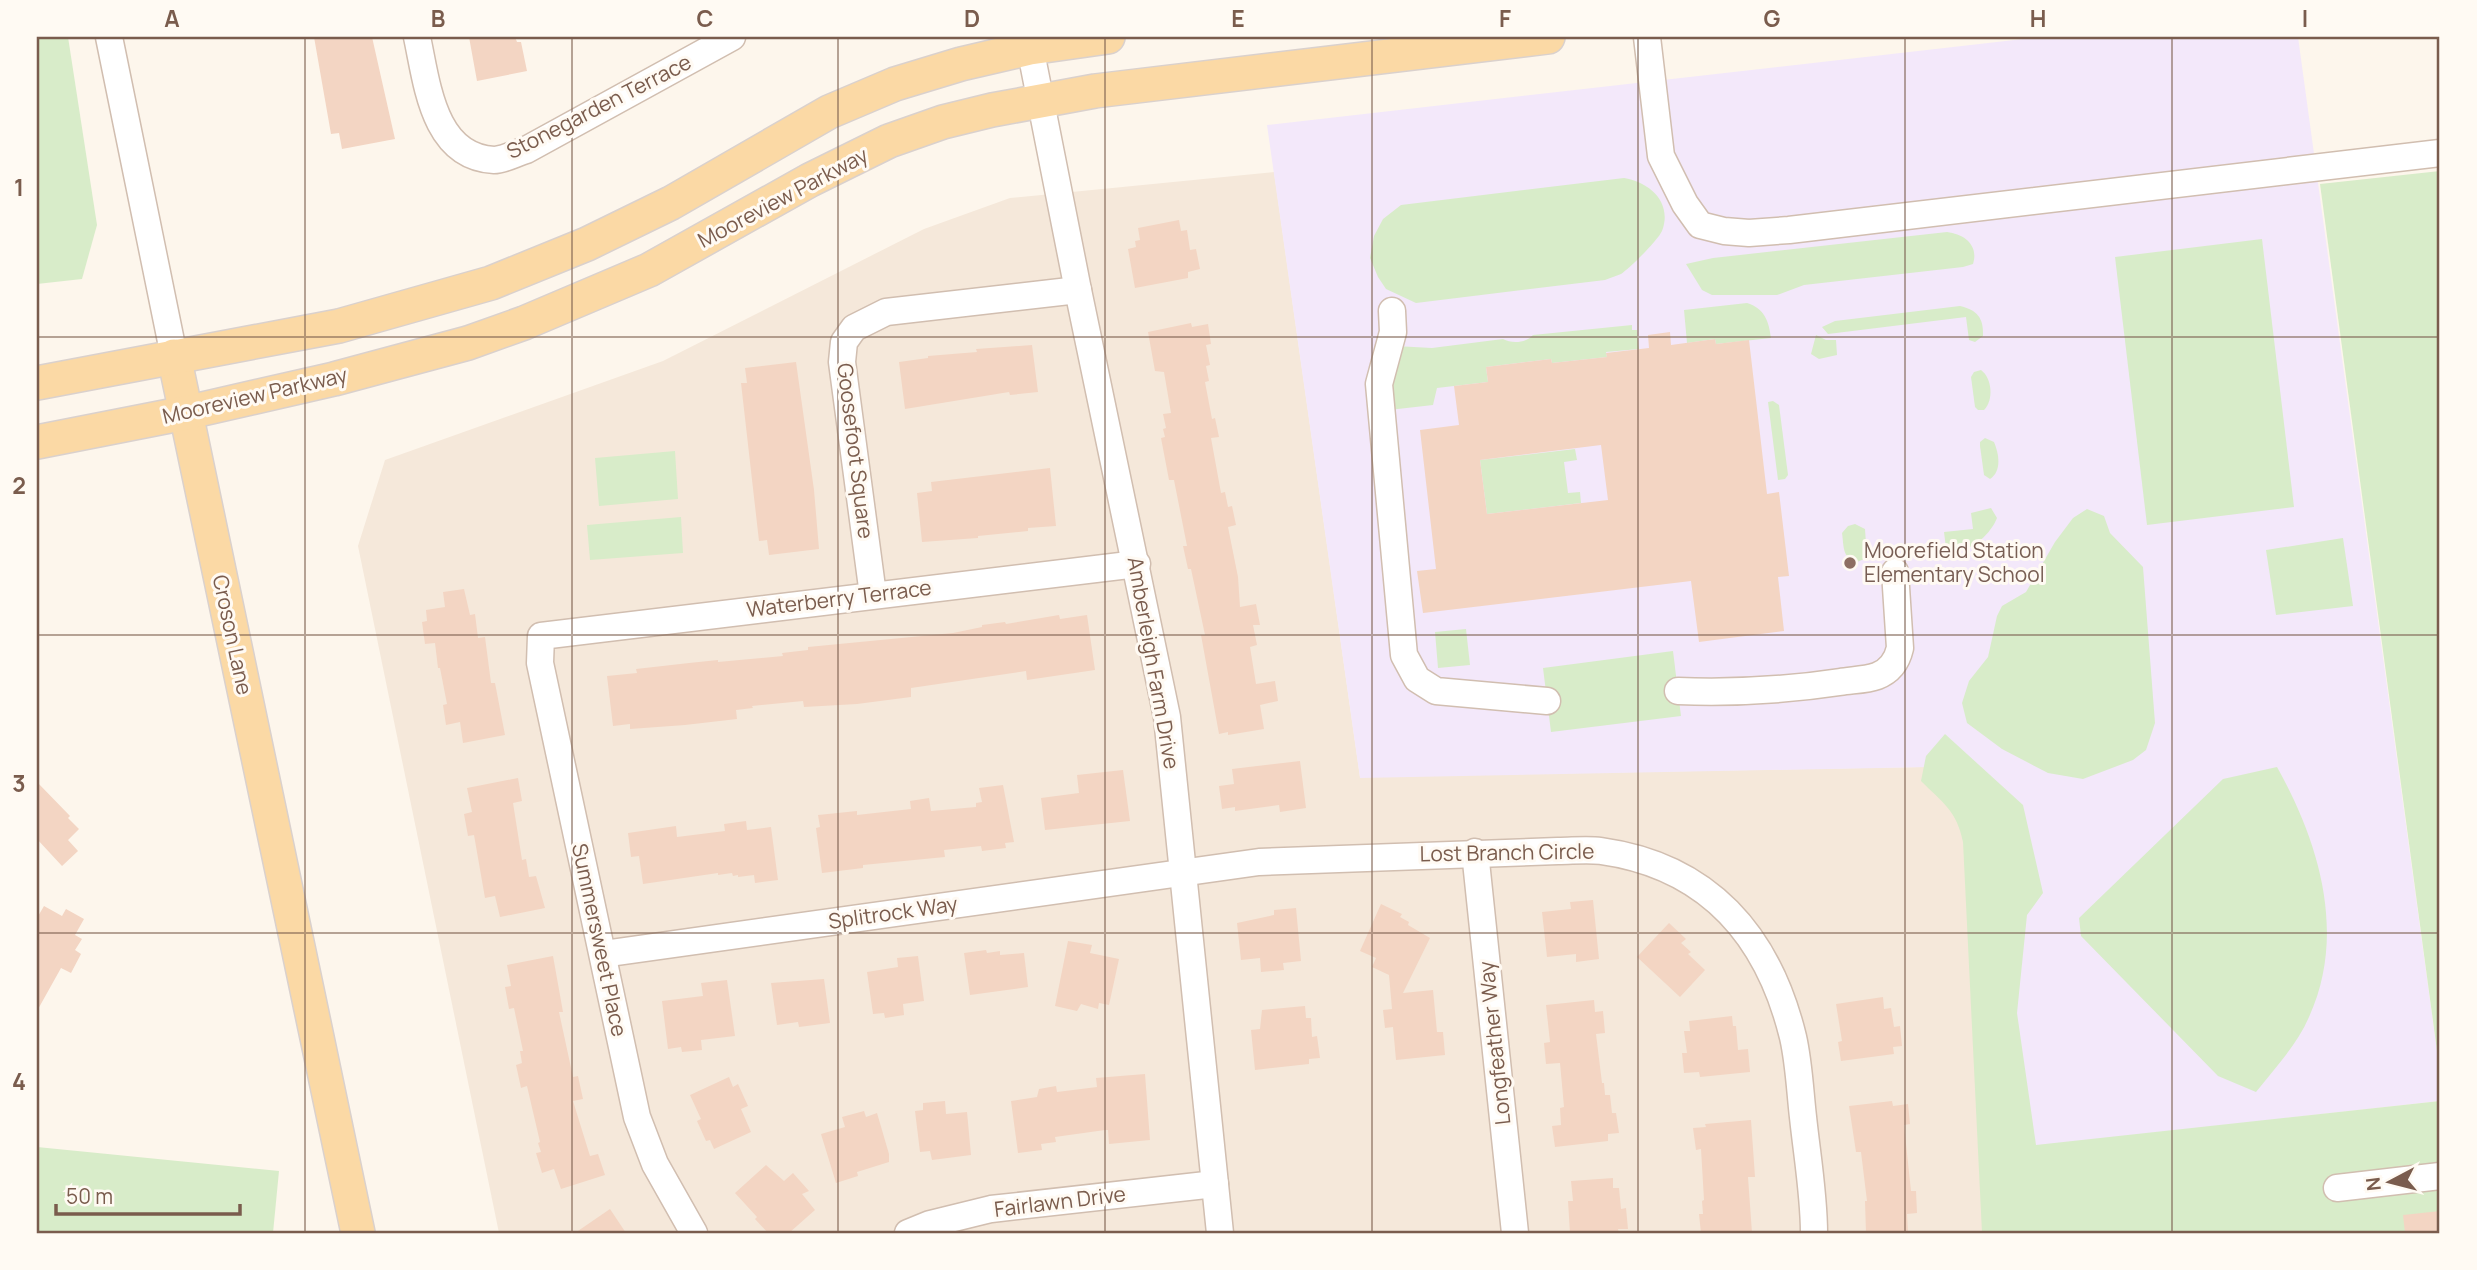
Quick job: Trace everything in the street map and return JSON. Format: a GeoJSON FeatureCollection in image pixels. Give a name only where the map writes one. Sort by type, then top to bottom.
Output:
{"type":"FeatureCollection","features":[{"type":"Feature","properties":{"kind":"main road"},"geometry":{"type":"LineString","coordinates":[[37,383],[339,326],[491,283],[587,244],[671,203],[829,112],[895,84],[1029,43],[1108,37]]}},
{"type":"Feature","properties":{"kind":"main road","name":"Mooreview Parkway"},"geometry":{"type":"LineString","coordinates":[[37,442],[185,413],[391,365],[468,343],[524,323],[649,271],[810,180],[889,141],[943,122],[1041,100],[1108,89],[1548,37]]}},
{"type":"Feature","properties":{"kind":"main road","name":"Croson Lane"},"geometry":{"type":"LineString","coordinates":[[174,356],[358,1233]]}},
{"type":"Feature","properties":{"kind":"street","name":"Croson Lane"},"geometry":{"type":"LineString","coordinates":[[109,37],[174,356]]}},
{"type":"Feature","properties":{"kind":"street","name":"Stonegarden Terrace"},"geometry":{"type":"LineString","coordinates":[[417,37],[432,109],[447,135],[467,154],[496,160],[526,150],[732,37]]}},
{"type":"Feature","properties":{"kind":"street"},"geometry":{"type":"LineString","coordinates":[[1647,37],[1661,156],[1675,186],[1700,225],[1724,231],[1749,233],[1789,230],[2440,153]]}},
{"type":"Feature","properties":{"kind":"street"},"geometry":{"type":"LineString","coordinates":[[1029,43],[1041,100]]}},
{"type":"Feature","properties":{"kind":"street","name":"Amberleigh Farm Drive"},"geometry":{"type":"LineString","coordinates":[[1041,100],[1077,290],[1137,564],[1167,717],[1220,1233]]}},
{"type":"Feature","properties":{"kind":"street","name":"Goosefoot Square"},"geometry":{"type":"LineString","coordinates":[[873,595],[842,362],[844,342],[854,328],[886,312],[1077,290]]}},
{"type":"Feature","properties":{"kind":"street"},"geometry":{"type":"LineString","coordinates":[[1392,311],[1393,332],[1379,384],[1404,655],[1417,679],[1436,691],[1547,701]]}},
{"type":"Feature","properties":{"kind":"street","name":"Waterberry Terrace"},"geometry":{"type":"LineString","coordinates":[[541,636],[1137,564]]}},
{"type":"Feature","properties":{"kind":"street"},"geometry":{"type":"LineString","coordinates":[[1678,691],[1711,692],[1824,684],[1876,676],[1889,669],[1898,657],[1900,648],[1895,572]]}},
{"type":"Feature","properties":{"kind":"street","name":"Summersweet Place"},"geometry":{"type":"LineString","coordinates":[[541,636],[540,663],[637,1117],[655,1164],[694,1233]]}},
{"type":"Feature","properties":{"kind":"street","name":"Lost Branch Circle"},"geometry":{"type":"LineString","coordinates":[[1182,871],[1282,860],[1475,852],[1599,851],[1639,860],[1693,882],[1743,926],[1767,964],[1782,999],[1794,1039],[1814,1233]]}},
{"type":"Feature","properties":{"kind":"street","name":"Longfeather Way"},"geometry":{"type":"LineString","coordinates":[[1475,852],[1515,1233]]}},
{"type":"Feature","properties":{"kind":"street","name":"Splitrock Way"},"geometry":{"type":"LineString","coordinates":[[603,954],[1182,871]]}},
{"type":"Feature","properties":{"kind":"street"},"geometry":{"type":"LineString","coordinates":[[2337,1188],[2440,1176]]}},
{"type":"Feature","properties":{"kind":"street","name":"Fairlawn Drive"},"geometry":{"type":"LineString","coordinates":[[908,1233],[930,1224],[991,1209],[1215,1184]]}},
{"type":"Feature","properties":{"kind":"shaded area","name":"Moorefield Station Elementary School"},"geometry":{"type":"Polygon","coordinates":[[[2041,37],[2298,37],[2440,1073],[2440,1101],[1999,1150],[1980,766],[1360,778],[1267,125],[2041,37]]]}},
{"type":"Feature","properties":{"kind":"shaded area"},"geometry":{"type":"Polygon","coordinates":[[[1274,172],[1360,777],[1980,766],[2003,1233],[499,1233],[358,546],[385,460],[663,361],[924,229],[1010,198],[1274,172]]]}},
{"type":"Feature","properties":{"kind":"green space"},"geometry":{"type":"Polygon","coordinates":[[[37,37],[68,37],[97,225],[82,279],[37,284],[37,37]]]}},
{"type":"Feature","properties":{"kind":"green space"},"geometry":{"type":"Polygon","coordinates":[[[2440,171],[2440,1073],[2320,184],[2440,171]]]}},
{"type":"Feature","properties":{"kind":"green space"},"geometry":{"type":"Polygon","coordinates":[[[1624,178],[1642,184],[1656,195],[1664,211],[1665,221],[1662,231],[1637,260],[1621,274],[1605,280],[1416,303],[1386,289],[1370,258],[1374,236],[1383,219],[1401,205],[1624,178]]]}},
{"type":"Feature","properties":{"kind":"green space"},"geometry":{"type":"Polygon","coordinates":[[[1947,232],[1959,235],[1969,242],[1974,251],[1973,264],[1804,285],[1777,295],[1712,295],[1702,290],[1686,264],[1713,258],[1947,232]]]}},
{"type":"Feature","properties":{"kind":"green space"},"geometry":{"type":"Polygon","coordinates":[[[2262,239],[2294,507],[2147,525],[2115,257],[2262,239]]]}},
{"type":"Feature","properties":{"kind":"green space"},"geometry":{"type":"Polygon","coordinates":[[[1747,303],[1758,308],[1765,316],[1771,338],[1716,344],[1715,339],[1687,343],[1684,310],[1747,303]]]}},
{"type":"Feature","properties":{"kind":"green space"},"geometry":{"type":"Polygon","coordinates":[[[1960,306],[1971,310],[1981,320],[1983,336],[1975,342],[1969,340],[1966,317],[1828,334],[1822,327],[1835,321],[1960,306]]]}},
{"type":"Feature","properties":{"kind":"green space"},"geometry":{"type":"Polygon","coordinates":[[[1632,325],[1632,330],[1637,330],[1639,349],[1606,352],[1607,357],[1552,363],[1551,359],[1486,367],[1488,382],[1437,388],[1433,405],[1389,410],[1395,346],[1432,348],[1503,339],[1519,342],[1533,335],[1632,325]]]}},
{"type":"Feature","properties":{"kind":"green space"},"geometry":{"type":"Polygon","coordinates":[[[1816,335],[1826,340],[1836,340],[1837,355],[1819,359],[1811,354],[1816,335]]]}},
{"type":"Feature","properties":{"kind":"green space"},"geometry":{"type":"Polygon","coordinates":[[[1981,370],[1988,378],[1990,395],[1984,410],[1978,410],[1975,407],[1971,377],[1974,372],[1981,370]]]}},
{"type":"Feature","properties":{"kind":"green space"},"geometry":{"type":"Polygon","coordinates":[[[1773,401],[1779,405],[1788,475],[1785,479],[1778,480],[1768,402],[1773,401]]]}},
{"type":"Feature","properties":{"kind":"green space"},"geometry":{"type":"Polygon","coordinates":[[[1985,438],[1994,442],[1998,457],[1998,467],[1990,479],[1984,475],[1980,446],[1980,442],[1985,438]]]}},
{"type":"Feature","properties":{"kind":"green space"},"geometry":{"type":"Polygon","coordinates":[[[1575,449],[1577,460],[1564,462],[1568,493],[1580,492],[1581,503],[1487,514],[1480,460],[1575,449]]]}},
{"type":"Feature","properties":{"kind":"green space"},"geometry":{"type":"Polygon","coordinates":[[[675,451],[678,499],[599,506],[595,458],[675,451]]]}},
{"type":"Feature","properties":{"kind":"green space"},"geometry":{"type":"Polygon","coordinates":[[[1991,508],[1997,518],[1983,538],[1969,548],[1946,548],[1944,532],[1973,529],[1971,513],[1991,508]]]}},
{"type":"Feature","properties":{"kind":"green space"},"geometry":{"type":"Polygon","coordinates":[[[2087,509],[2104,516],[2110,533],[2143,567],[2155,723],[2146,750],[2133,760],[2083,779],[2048,773],[2002,749],[1967,723],[1962,703],[1969,681],[1988,657],[1997,616],[2002,606],[2026,592],[2055,542],[2073,518],[2087,509]]]}},
{"type":"Feature","properties":{"kind":"green space"},"geometry":{"type":"Polygon","coordinates":[[[681,517],[683,553],[590,560],[587,525],[681,517]]]}},
{"type":"Feature","properties":{"kind":"green space"},"geometry":{"type":"Polygon","coordinates":[[[1855,524],[1865,529],[1867,558],[1857,562],[1846,555],[1842,533],[1848,526],[1855,524]]]}},
{"type":"Feature","properties":{"kind":"green space"},"geometry":{"type":"Polygon","coordinates":[[[2343,538],[2353,606],[2276,615],[2266,550],[2343,538]]]}},
{"type":"Feature","properties":{"kind":"green space"},"geometry":{"type":"Polygon","coordinates":[[[1466,629],[1470,665],[1438,668],[1435,632],[1466,629]]]}},
{"type":"Feature","properties":{"kind":"green space"},"geometry":{"type":"Polygon","coordinates":[[[1673,651],[1681,716],[1551,732],[1543,668],[1673,651]]]}},
{"type":"Feature","properties":{"kind":"green space"},"geometry":{"type":"Polygon","coordinates":[[[1945,734],[2023,805],[2043,893],[2027,915],[2017,1013],[2036,1145],[2440,1101],[2440,1233],[1982,1233],[1963,842],[1953,815],[1921,781],[1926,756],[1945,734]]]}},
{"type":"Feature","properties":{"kind":"green space"},"geometry":{"type":"Polygon","coordinates":[[[2277,767],[2305,826],[2316,857],[2327,921],[2326,953],[2320,986],[2304,1027],[2256,1092],[2218,1076],[2081,936],[2079,918],[2223,779],[2277,767]]]}},
{"type":"Feature","properties":{"kind":"green space"},"geometry":{"type":"Polygon","coordinates":[[[37,1147],[279,1171],[273,1233],[37,1233],[37,1147]]]}},
{"type":"Feature","properties":{"kind":"building"},"geometry":{"type":"Polygon","coordinates":[[[314,37],[372,37],[395,139],[342,149],[339,133],[331,134],[314,37]]]}},
{"type":"Feature","properties":{"kind":"building"},"geometry":{"type":"Polygon","coordinates":[[[469,37],[515,37],[517,42],[521,42],[527,71],[477,81],[469,37]]]}},
{"type":"Feature","properties":{"kind":"building"},"geometry":{"type":"Polygon","coordinates":[[[1179,220],[1181,231],[1187,230],[1190,250],[1196,249],[1200,269],[1188,272],[1188,278],[1135,288],[1128,249],[1136,247],[1135,241],[1140,240],[1138,228],[1179,220]]]}},
{"type":"Feature","properties":{"kind":"building"},"geometry":{"type":"Polygon","coordinates":[[[1191,323],[1192,327],[1208,324],[1211,344],[1206,345],[1210,365],[1206,366],[1209,381],[1205,382],[1212,419],[1215,418],[1219,437],[1211,438],[1221,493],[1225,492],[1228,507],[1232,506],[1236,525],[1228,527],[1238,577],[1240,607],[1256,604],[1260,625],[1253,625],[1257,645],[1250,647],[1256,684],[1275,681],[1278,701],[1260,705],[1264,729],[1228,735],[1228,732],[1219,734],[1201,635],[1205,635],[1191,569],[1188,569],[1183,546],[1187,546],[1174,480],[1169,480],[1161,438],[1165,437],[1163,429],[1166,428],[1163,414],[1171,413],[1164,372],[1155,371],[1148,332],[1191,323]]]}},
{"type":"Feature","properties":{"kind":"building"},"geometry":{"type":"Polygon","coordinates":[[[1670,332],[1671,345],[1715,339],[1716,344],[1749,340],[1767,494],[1779,492],[1789,576],[1778,577],[1784,631],[1699,642],[1691,581],[1423,613],[1417,571],[1436,569],[1420,430],[1459,425],[1454,386],[1488,382],[1486,367],[1551,359],[1552,363],[1607,357],[1606,353],[1649,348],[1648,335],[1670,332]],[[1601,445],[1480,460],[1487,514],[1608,500],[1601,445]]]}},
{"type":"Feature","properties":{"kind":"building"},"geometry":{"type":"Polygon","coordinates":[[[1032,345],[1038,392],[1010,395],[1009,392],[905,409],[899,362],[928,356],[977,352],[976,349],[1032,345]]]}},
{"type":"Feature","properties":{"kind":"building"},"geometry":{"type":"Polygon","coordinates":[[[796,362],[814,490],[819,549],[769,555],[767,540],[759,541],[741,383],[747,383],[745,368],[796,362]]]}},
{"type":"Feature","properties":{"kind":"building"},"geometry":{"type":"Polygon","coordinates":[[[1050,468],[1056,526],[1028,528],[1028,531],[978,538],[922,542],[917,493],[932,491],[931,482],[1050,468]]]}},
{"type":"Feature","properties":{"kind":"building"},"geometry":{"type":"Polygon","coordinates":[[[464,589],[470,615],[475,614],[478,638],[485,637],[491,683],[495,683],[505,735],[463,743],[460,722],[446,725],[443,705],[447,704],[435,643],[425,644],[422,622],[427,621],[426,610],[445,607],[443,592],[464,589]]]}},
{"type":"Feature","properties":{"kind":"building"},"geometry":{"type":"Polygon","coordinates":[[[1059,615],[1060,619],[1087,615],[1095,670],[1027,680],[1026,671],[911,688],[911,697],[857,704],[804,707],[803,701],[752,706],[753,708],[736,710],[737,719],[630,729],[630,724],[613,726],[607,676],[637,673],[636,669],[783,656],[782,653],[808,650],[808,647],[953,633],[982,625],[1059,615]]]}},
{"type":"Feature","properties":{"kind":"building"},"geometry":{"type":"Polygon","coordinates":[[[1300,761],[1306,808],[1280,812],[1279,805],[1235,811],[1235,807],[1222,809],[1219,786],[1234,784],[1232,769],[1300,761]]]}},
{"type":"Feature","properties":{"kind":"building"},"geometry":{"type":"Polygon","coordinates":[[[1123,770],[1130,821],[1045,830],[1041,798],[1079,793],[1077,775],[1123,770]]]}},
{"type":"Feature","properties":{"kind":"building"},"geometry":{"type":"Polygon","coordinates":[[[518,778],[522,801],[513,803],[522,860],[526,859],[529,877],[536,876],[545,908],[500,917],[495,896],[485,898],[474,835],[468,836],[464,814],[472,812],[467,788],[518,778]]]}},
{"type":"Feature","properties":{"kind":"building"},"geometry":{"type":"Polygon","coordinates":[[[37,782],[79,829],[68,840],[78,851],[62,866],[37,839],[37,782]]]}},
{"type":"Feature","properties":{"kind":"building"},"geometry":{"type":"Polygon","coordinates":[[[1003,785],[1014,842],[1005,843],[1006,848],[982,851],[981,846],[944,850],[945,857],[863,865],[863,868],[822,873],[816,828],[820,827],[818,815],[857,811],[857,815],[911,809],[910,801],[929,798],[931,811],[976,807],[976,803],[982,802],[979,788],[1003,785]]]}},
{"type":"Feature","properties":{"kind":"building"},"geometry":{"type":"Polygon","coordinates":[[[746,821],[747,830],[771,827],[778,880],[755,883],[754,875],[738,877],[732,873],[718,873],[643,884],[639,856],[631,857],[628,833],[676,826],[677,837],[725,831],[724,824],[746,821]]]}},
{"type":"Feature","properties":{"kind":"building"},"geometry":{"type":"Polygon","coordinates":[[[1593,900],[1599,959],[1576,962],[1576,954],[1547,957],[1542,912],[1571,909],[1570,902],[1593,900]]]}},
{"type":"Feature","properties":{"kind":"building"},"geometry":{"type":"Polygon","coordinates":[[[1381,904],[1402,914],[1400,917],[1409,922],[1408,925],[1430,938],[1403,993],[1433,990],[1437,1032],[1443,1032],[1445,1055],[1396,1060],[1393,1027],[1385,1028],[1383,1010],[1392,1009],[1389,975],[1372,967],[1376,958],[1360,951],[1381,904]]]}},
{"type":"Feature","properties":{"kind":"building"},"geometry":{"type":"Polygon","coordinates":[[[44,906],[62,916],[66,909],[84,919],[75,935],[82,939],[75,950],[81,954],[71,973],[61,968],[37,1011],[37,918],[44,906]]]}},
{"type":"Feature","properties":{"kind":"building"},"geometry":{"type":"Polygon","coordinates":[[[1296,908],[1301,961],[1283,963],[1284,970],[1261,972],[1260,958],[1241,960],[1237,923],[1274,915],[1274,910],[1296,908]]]}},
{"type":"Feature","properties":{"kind":"building"},"geometry":{"type":"Polygon","coordinates":[[[1669,923],[1686,939],[1681,943],[1691,952],[1688,954],[1705,970],[1680,997],[1637,957],[1669,923]]]}},
{"type":"Feature","properties":{"kind":"building"},"geometry":{"type":"Polygon","coordinates":[[[1068,941],[1092,945],[1090,953],[1119,959],[1109,1005],[1099,1003],[1098,1009],[1081,1004],[1077,1011],[1055,1006],[1068,941]]]}},
{"type":"Feature","properties":{"kind":"building"},"geometry":{"type":"Polygon","coordinates":[[[986,950],[987,953],[1000,951],[1000,955],[1024,953],[1028,987],[970,995],[964,953],[986,950]]]}},
{"type":"Feature","properties":{"kind":"building"},"geometry":{"type":"Polygon","coordinates":[[[553,956],[563,1012],[559,1012],[573,1077],[578,1076],[583,1099],[573,1101],[590,1156],[598,1154],[605,1175],[561,1189],[554,1169],[542,1173],[536,1153],[541,1152],[540,1142],[527,1086],[521,1088],[516,1065],[522,1063],[520,1051],[523,1051],[514,1008],[509,1009],[505,987],[511,986],[507,965],[553,956]]]}},
{"type":"Feature","properties":{"kind":"building"},"geometry":{"type":"Polygon","coordinates":[[[918,956],[924,1001],[903,1004],[904,1015],[885,1018],[884,1013],[873,1014],[867,972],[898,967],[897,958],[918,956]]]}},
{"type":"Feature","properties":{"kind":"building"},"geometry":{"type":"Polygon","coordinates":[[[824,979],[830,1023],[799,1027],[798,1022],[777,1025],[771,983],[824,979]]]}},
{"type":"Feature","properties":{"kind":"building"},"geometry":{"type":"Polygon","coordinates":[[[727,980],[735,1036],[701,1040],[702,1050],[682,1052],[681,1047],[668,1049],[662,1001],[703,996],[701,983],[727,980]]]}},
{"type":"Feature","properties":{"kind":"building"},"geometry":{"type":"Polygon","coordinates":[[[1883,997],[1884,1009],[1891,1008],[1894,1027],[1900,1026],[1902,1046],[1893,1047],[1894,1054],[1841,1061],[1838,1042],[1842,1041],[1836,1004],[1883,997]]]}},
{"type":"Feature","properties":{"kind":"building"},"geometry":{"type":"Polygon","coordinates":[[[1594,1000],[1595,1012],[1603,1011],[1605,1033],[1596,1034],[1602,1083],[1605,1095],[1610,1095],[1612,1113],[1616,1113],[1619,1133],[1608,1134],[1608,1141],[1555,1147],[1552,1126],[1561,1125],[1560,1108],[1564,1107],[1560,1063],[1546,1064],[1544,1043],[1550,1042],[1546,1005],[1594,1000]]]}},
{"type":"Feature","properties":{"kind":"building"},"geometry":{"type":"Polygon","coordinates":[[[1305,1006],[1306,1018],[1311,1018],[1312,1037],[1317,1036],[1320,1058],[1309,1059],[1309,1064],[1255,1070],[1251,1030],[1260,1029],[1262,1010],[1305,1006]]]}},
{"type":"Feature","properties":{"kind":"building"},"geometry":{"type":"Polygon","coordinates":[[[1732,1016],[1733,1026],[1736,1026],[1738,1050],[1748,1049],[1750,1072],[1700,1077],[1699,1072],[1684,1073],[1682,1053],[1687,1053],[1684,1031],[1690,1031],[1689,1021],[1732,1016]]]}},
{"type":"Feature","properties":{"kind":"building"},"geometry":{"type":"Polygon","coordinates":[[[1145,1074],[1150,1140],[1109,1144],[1108,1130],[1105,1130],[1055,1137],[1056,1142],[1041,1144],[1042,1150],[1018,1153],[1011,1101],[1037,1097],[1039,1089],[1056,1086],[1057,1092],[1097,1087],[1096,1078],[1145,1074]]]}},
{"type":"Feature","properties":{"kind":"building"},"geometry":{"type":"Polygon","coordinates":[[[729,1077],[733,1087],[738,1084],[748,1106],[741,1109],[751,1132],[714,1149],[710,1140],[706,1141],[697,1121],[701,1119],[690,1095],[729,1077]]]}},
{"type":"Feature","properties":{"kind":"building"},"geometry":{"type":"Polygon","coordinates":[[[945,1101],[946,1114],[967,1112],[971,1155],[932,1160],[930,1151],[920,1152],[915,1111],[923,1110],[923,1103],[945,1101]]]}},
{"type":"Feature","properties":{"kind":"building"},"geometry":{"type":"Polygon","coordinates":[[[1892,1101],[1893,1106],[1908,1104],[1910,1124],[1904,1125],[1911,1191],[1916,1191],[1917,1213],[1907,1214],[1908,1233],[1866,1233],[1867,1201],[1861,1152],[1856,1152],[1849,1106],[1892,1101]]]}},
{"type":"Feature","properties":{"kind":"building"},"geometry":{"type":"Polygon","coordinates":[[[864,1111],[866,1117],[877,1113],[889,1162],[857,1172],[858,1176],[836,1183],[821,1134],[845,1127],[842,1117],[864,1111]]]}},
{"type":"Feature","properties":{"kind":"building"},"geometry":{"type":"Polygon","coordinates":[[[1751,1120],[1755,1177],[1748,1177],[1752,1233],[1701,1233],[1699,1214],[1703,1214],[1704,1200],[1701,1149],[1696,1150],[1693,1128],[1706,1127],[1705,1124],[1751,1120]]]}},
{"type":"Feature","properties":{"kind":"building"},"geometry":{"type":"Polygon","coordinates":[[[766,1165],[784,1181],[793,1173],[809,1191],[802,1194],[815,1210],[789,1233],[768,1233],[735,1193],[766,1165]]]}},
{"type":"Feature","properties":{"kind":"building"},"geometry":{"type":"Polygon","coordinates":[[[1613,1178],[1613,1188],[1619,1188],[1621,1209],[1626,1208],[1628,1229],[1618,1229],[1619,1233],[1570,1233],[1568,1201],[1573,1201],[1571,1181],[1613,1178]]]}},
{"type":"Feature","properties":{"kind":"building"},"geometry":{"type":"Polygon","coordinates":[[[610,1209],[626,1233],[575,1233],[610,1209]]]}},
{"type":"Feature","properties":{"kind":"building"},"geometry":{"type":"Polygon","coordinates":[[[2440,1211],[2440,1233],[2405,1233],[2403,1215],[2440,1211]]]}},
{"type":"Feature","properties":{"kind":"place","name":"Moorefield Station Elementary School"},"geometry":{"type":"Point","coordinates":[1850,563]}}]}
